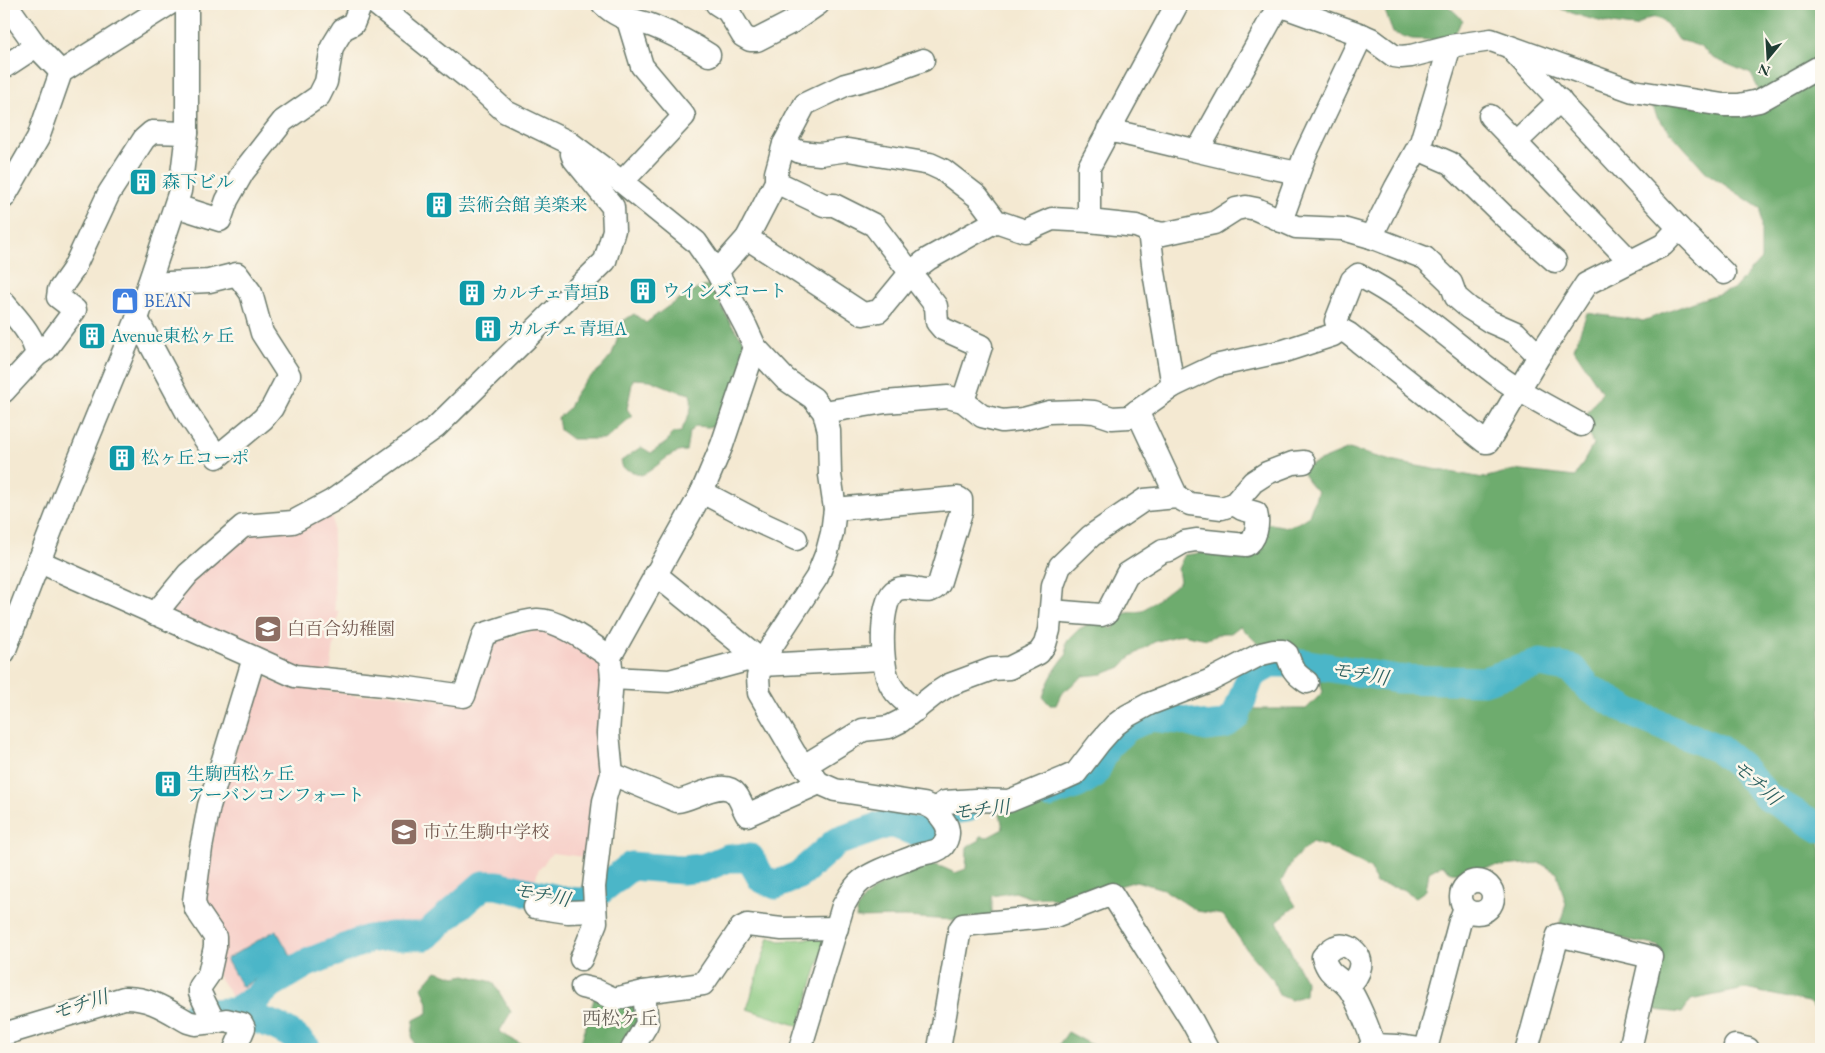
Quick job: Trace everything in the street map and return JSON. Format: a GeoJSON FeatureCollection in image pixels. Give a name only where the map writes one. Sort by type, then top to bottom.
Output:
{"type":"FeatureCollection","features":[{"type":"Feature","properties":{"kind":"street"},"geometry":{"type":"LineString","coordinates":[[6,4],[36,46],[61,72]]}},
{"type":"Feature","properties":{"kind":"street"},"geometry":{"type":"LineString","coordinates":[[4,197],[38,138],[61,72],[169,4]]}},
{"type":"Feature","properties":{"kind":"street"},"geometry":{"type":"LineString","coordinates":[[4,652],[38,561],[137,318],[176,206],[180,191],[187,133],[186,4]]}},
{"type":"Feature","properties":{"kind":"street"},"geometry":{"type":"LineString","coordinates":[[176,206],[220,220],[227,200],[244,172],[283,121],[319,96],[326,82],[332,47],[343,29],[353,24],[361,4]]}},
{"type":"Feature","properties":{"kind":"street"},"geometry":{"type":"LineString","coordinates":[[376,4],[472,81],[506,112],[570,143],[696,242],[717,272],[755,347],[785,379],[813,398],[824,412],[829,431],[830,475],[835,509],[830,542],[817,577],[762,663],[758,678],[759,693],[804,766],[819,784],[835,790],[900,799],[935,808],[948,826],[949,832],[943,846],[934,852],[921,854],[877,872],[861,882],[851,892],[844,906],[800,1049]]}},
{"type":"Feature","properties":{"kind":"street"},"geometry":{"type":"LineString","coordinates":[[717,4],[728,10],[743,36],[750,40],[758,40],[818,4]]}},
{"type":"Feature","properties":{"kind":"street"},"geometry":{"type":"LineString","coordinates":[[1089,221],[1089,167],[1176,4]]}},
{"type":"Feature","properties":{"kind":"street"},"geometry":{"type":"LineString","coordinates":[[1198,150],[1277,4],[1362,35],[1371,39],[1394,56],[1410,56],[1450,46],[1491,40],[1570,70],[1633,91],[1723,105],[1739,105],[1759,101],[1821,66]]}},
{"type":"Feature","properties":{"kind":"street"},"geometry":{"type":"LineString","coordinates":[[613,9],[642,66],[684,116],[622,182]]}},
{"type":"Feature","properties":{"kind":"street"},"geometry":{"type":"LineString","coordinates":[[613,9],[689,42],[709,55]]}},
{"type":"Feature","properties":{"kind":"street"},"geometry":{"type":"LineString","coordinates":[[1281,221],[1305,155],[1362,35]]}},
{"type":"Feature","properties":{"kind":"street"},"geometry":{"type":"LineString","coordinates":[[4,67],[36,46]]}},
{"type":"Feature","properties":{"kind":"street"},"geometry":{"type":"LineString","coordinates":[[1371,237],[1396,187],[1418,149],[1450,46]]}},
{"type":"Feature","properties":{"kind":"street"},"geometry":{"type":"LineString","coordinates":[[1508,46],[1679,228],[1724,273]]}},
{"type":"Feature","properties":{"kind":"street"},"geometry":{"type":"LineString","coordinates":[[717,272],[747,238],[776,182],[776,173],[784,144],[806,104],[845,85],[923,60]]}},
{"type":"Feature","properties":{"kind":"street"},"geometry":{"type":"LineString","coordinates":[[1516,142],[1560,100]]}},
{"type":"Feature","properties":{"kind":"street"},"geometry":{"type":"LineString","coordinates":[[1490,116],[1630,261]]}},
{"type":"Feature","properties":{"kind":"street"},"geometry":{"type":"LineString","coordinates":[[1108,130],[1198,150],[1249,164],[1298,173]]}},
{"type":"Feature","properties":{"kind":"street"},"geometry":{"type":"LineString","coordinates":[[4,391],[46,349],[76,310],[58,296],[60,290],[73,270],[108,193],[144,139],[152,132],[187,133]]}},
{"type":"Feature","properties":{"kind":"street"},"geometry":{"type":"LineString","coordinates":[[155,614],[188,574],[243,526],[293,522],[332,501],[436,427],[605,261],[614,230],[613,207],[574,160],[570,143]]}},
{"type":"Feature","properties":{"kind":"street"},"geometry":{"type":"LineString","coordinates":[[784,144],[800,152],[820,154],[848,150],[930,164],[943,170],[978,197],[996,222],[1025,230],[1052,219],[1136,226],[1150,232],[1163,234],[1214,223],[1236,209],[1246,207],[1256,209],[1296,227],[1343,229],[1371,237],[1425,258],[1451,283],[1456,297],[1491,322],[1516,333],[1540,356]]}},
{"type":"Feature","properties":{"kind":"street"},"geometry":{"type":"LineString","coordinates":[[1418,149],[1450,163],[1505,217],[1554,261]]}},
{"type":"Feature","properties":{"kind":"street"},"geometry":{"type":"LineString","coordinates":[[776,182],[824,205],[834,205],[874,224],[936,306],[937,322],[943,328],[981,346],[963,401]]}},
{"type":"Feature","properties":{"kind":"street"},"geometry":{"type":"LineString","coordinates":[[747,238],[863,314],[879,311],[911,272],[928,259],[996,222]]}},
{"type":"Feature","properties":{"kind":"street"},"geometry":{"type":"LineString","coordinates":[[1581,425],[1520,390],[1504,380],[1385,288],[1358,274],[1352,280],[1336,321],[1340,330],[1349,334],[1488,442],[1520,390],[1540,356],[1586,284],[1663,245],[1679,228]]}},
{"type":"Feature","properties":{"kind":"street"},"geometry":{"type":"LineString","coordinates":[[1150,232],[1154,272],[1173,386]]}},
{"type":"Feature","properties":{"kind":"street"},"geometry":{"type":"LineString","coordinates":[[137,318],[188,414],[217,457],[263,419],[272,408],[289,375],[262,333],[251,293],[237,274],[209,281],[149,284]]}},
{"type":"Feature","properties":{"kind":"street"},"geometry":{"type":"LineString","coordinates":[[4,303],[27,329],[38,355]]}},
{"type":"Feature","properties":{"kind":"street"},"geometry":{"type":"LineString","coordinates":[[824,412],[885,402],[948,397],[963,401],[982,416],[1002,421],[1023,419],[1049,412],[1078,410],[1094,412],[1112,418],[1129,417],[1173,386],[1215,366],[1291,348],[1333,335],[1340,330]]}},
{"type":"Feature","properties":{"kind":"street"},"geometry":{"type":"LineString","coordinates":[[581,959],[596,922],[595,902],[604,801],[612,774],[608,733],[611,668],[655,574],[702,492],[722,445],[755,347]]}},
{"type":"Feature","properties":{"kind":"street"},"geometry":{"type":"LineString","coordinates":[[1137,411],[1177,497]]}},
{"type":"Feature","properties":{"kind":"street"},"geometry":{"type":"LineString","coordinates":[[804,766],[863,730],[889,727],[901,721],[949,685],[992,669],[1009,668],[1039,653],[1045,644],[1051,611],[1053,585],[1060,566],[1073,550],[1144,500],[1177,497],[1190,504],[1222,508],[1234,504],[1253,482],[1267,473],[1293,463],[1304,462]]}},
{"type":"Feature","properties":{"kind":"street"},"geometry":{"type":"LineString","coordinates":[[702,492],[796,539]]}},
{"type":"Feature","properties":{"kind":"street"},"geometry":{"type":"LineString","coordinates":[[835,509],[958,498],[961,500],[961,512],[936,590],[929,592],[902,588],[894,591],[889,599],[882,641],[882,659],[888,679],[896,693],[916,710]]}},
{"type":"Feature","properties":{"kind":"street"},"geometry":{"type":"LineString","coordinates":[[1051,611],[1101,615],[1107,613],[1127,574],[1156,555],[1184,542],[1196,540],[1246,545],[1251,542],[1254,536],[1258,517],[1256,513],[1242,509],[1234,504]]}},
{"type":"Feature","properties":{"kind":"street"},"geometry":{"type":"LineString","coordinates":[[38,561],[295,676],[394,686],[464,696],[484,634],[523,622],[539,620],[562,626],[611,668],[670,681],[747,660],[762,663],[882,659]]}},
{"type":"Feature","properties":{"kind":"street"},"geometry":{"type":"LineString","coordinates":[[655,574],[762,663]]}},
{"type":"Feature","properties":{"kind":"street"},"geometry":{"type":"LineString","coordinates":[[935,808],[945,802],[975,800],[1010,801],[1076,773],[1115,725],[1127,716],[1149,704],[1209,681],[1261,654],[1282,651],[1287,654],[1296,675],[1307,682]]}},
{"type":"Feature","properties":{"kind":"street"},"geometry":{"type":"LineString","coordinates":[[211,1016],[200,993],[200,987],[209,974],[215,947],[213,933],[196,908],[194,901],[209,806],[254,658]]}},
{"type":"Feature","properties":{"kind":"street"},"geometry":{"type":"LineString","coordinates":[[612,774],[677,801],[685,800],[716,788],[728,788],[736,793],[747,815],[819,784]]}},
{"type":"Feature","properties":{"kind":"street"},"geometry":{"type":"LineString","coordinates":[[939,1049],[960,929],[963,925],[1055,916],[1112,894],[1207,1049]]}},
{"type":"Feature","properties":{"kind":"street"},"geometry":{"type":"LineString","coordinates":[[536,907],[568,912],[595,902]]}},
{"type":"Feature","properties":{"kind":"street"},"geometry":{"type":"LineString","coordinates":[[1426,1049],[1465,908]]}},
{"type":"Feature","properties":{"kind":"street"},"geometry":{"type":"LineString","coordinates":[[582,986],[614,999],[644,992],[703,984],[740,928],[747,925],[782,929],[837,928]]}},
{"type":"Feature","properties":{"kind":"street"},"geometry":{"type":"LineString","coordinates":[[1527,1049],[1558,936],[1651,957],[1630,1049]]}},
{"type":"Feature","properties":{"kind":"street"},"geometry":{"type":"LineString","coordinates":[[1348,987],[1361,1013],[1372,1048],[1397,1046],[1419,1049]]}},
{"type":"Feature","properties":{"kind":"street"},"geometry":{"type":"LineString","coordinates":[[632,1049],[647,1024],[644,992]]}},
{"type":"Feature","properties":{"kind":"street"},"geometry":{"type":"LineString","coordinates":[[4,1034],[124,998],[141,998],[195,1024],[211,1016],[242,1024],[244,1028],[235,1049]]}},
{"type":"Feature","properties":{"kind":"street"},"geometry":{"type":"LineString","coordinates":[[1735,1049],[1735,1046],[1748,1049]]}},
{"type":"Feature","properties":{"kind":"shaded area"},"geometry":{"type":"Polygon","coordinates":[[[332,506],[335,610],[339,611],[330,673],[309,673],[167,614],[187,581],[243,531],[332,506]]]}},
{"type":"Feature","properties":{"kind":"shaded area","name":"市立生駒中学校"},"geometry":{"type":"Polygon","coordinates":[[[544,628],[606,665],[606,761],[593,858],[552,853],[538,871],[533,888],[487,879],[479,882],[428,929],[363,935],[299,962],[234,1000],[215,971],[201,905],[218,811],[257,677],[358,696],[385,693],[475,705],[488,643],[544,628]]]}},
{"type":"Feature","properties":{"kind":"green space"},"geometry":{"type":"Polygon","coordinates":[[[1386,4],[1446,4],[1463,20],[1455,33],[1434,40],[1412,39],[1393,33],[1384,8],[1386,4]]]}},
{"type":"Feature","properties":{"kind":"green space"},"geometry":{"type":"Polygon","coordinates":[[[1551,4],[1821,4],[1821,1015],[1808,1002],[1745,989],[1691,1000],[1682,1013],[1656,1010],[1651,998],[1659,946],[1559,926],[1566,904],[1557,873],[1540,863],[1488,867],[1464,873],[1451,872],[1442,865],[1429,872],[1426,890],[1416,897],[1402,889],[1375,883],[1371,869],[1333,849],[1312,842],[1292,861],[1281,882],[1296,906],[1277,921],[1306,981],[1305,995],[1291,1000],[1279,995],[1273,980],[1250,954],[1223,915],[1197,911],[1163,889],[1136,881],[1064,905],[1049,897],[1032,898],[1015,892],[992,896],[992,915],[954,920],[905,917],[856,918],[862,902],[875,889],[921,866],[933,865],[955,873],[966,869],[967,847],[980,840],[980,836],[988,837],[1003,829],[1000,813],[1024,810],[1095,783],[1114,756],[1140,727],[1163,723],[1189,733],[1227,736],[1246,709],[1306,709],[1323,692],[1319,676],[1289,642],[1261,647],[1240,626],[1231,633],[1222,633],[1207,639],[1183,634],[1154,642],[1129,658],[1121,667],[1103,674],[1083,676],[1061,694],[1056,705],[1050,705],[1043,697],[1045,691],[1053,674],[1067,654],[1066,642],[1079,629],[1094,621],[1113,629],[1120,614],[1142,611],[1180,582],[1178,569],[1184,555],[1210,552],[1266,523],[1287,527],[1309,516],[1318,491],[1312,487],[1300,469],[1349,449],[1395,462],[1483,478],[1514,470],[1575,477],[1593,445],[1584,418],[1602,392],[1574,349],[1587,313],[1643,321],[1734,289],[1761,259],[1761,209],[1707,173],[1657,117],[1651,102],[1707,107],[1759,90],[1751,74],[1713,58],[1699,46],[1677,39],[1669,27],[1660,19],[1649,18],[1636,27],[1627,26],[1581,16],[1551,4]]]}},
{"type":"Feature","properties":{"kind":"green space"},"geometry":{"type":"Polygon","coordinates":[[[710,284],[731,324],[744,341],[746,354],[721,425],[696,426],[689,433],[686,451],[673,454],[653,469],[641,475],[623,468],[621,461],[641,447],[651,453],[667,442],[672,433],[681,432],[691,404],[690,394],[650,380],[633,379],[627,409],[632,416],[606,439],[572,439],[560,430],[558,418],[569,408],[574,396],[583,383],[601,368],[612,355],[617,340],[618,324],[634,314],[646,323],[685,296],[710,284]]]}},
{"type":"Feature","properties":{"kind":"green space"},"geometry":{"type":"Polygon","coordinates":[[[769,937],[780,941],[827,937],[799,1026],[747,1009],[769,937]]]}},
{"type":"Feature","properties":{"kind":"green space"},"geometry":{"type":"Polygon","coordinates":[[[436,971],[455,977],[465,975],[493,982],[511,1012],[499,1032],[530,1049],[411,1049],[415,1047],[412,1035],[414,1020],[428,1013],[428,1003],[422,987],[436,971]]]}},
{"type":"Feature","properties":{"kind":"green space"},"geometry":{"type":"Polygon","coordinates":[[[595,996],[638,997],[642,1011],[628,1049],[579,1049],[595,996]]]}},
{"type":"Feature","properties":{"kind":"green space"},"geometry":{"type":"Polygon","coordinates":[[[1068,1032],[1094,1046],[1096,1049],[1056,1049],[1068,1032]]]}},
{"type":"Feature","properties":{"kind":"water"},"geometry":{"type":"Polygon","coordinates":[[[276,930],[292,958],[242,987],[226,959],[276,930]]]}},
{"type":"Feature","properties":{"kind":"waterway","name":"モチ川"},"geometry":{"type":"LineString","coordinates":[[1049,794],[1078,784],[1094,774],[1108,745],[1128,727],[1150,717],[1181,720],[1206,727],[1224,725],[1236,716],[1251,675],[1272,663],[1302,663],[1397,679],[1484,681],[1540,663],[1572,669],[1589,688],[1632,713],[1719,749],[1740,766],[1768,797],[1821,829]]}},
{"type":"Feature","properties":{"kind":"waterway","name":"モチ川"},"geometry":{"type":"LineString","coordinates":[[196,1013],[234,1012],[255,999],[271,984],[307,963],[368,939],[390,936],[425,936],[483,885],[497,885],[566,901],[586,902],[631,866],[682,870],[703,868],[728,858],[750,858],[762,879],[776,885],[799,875],[836,842],[890,823],[917,832],[924,832],[946,811],[967,808]]}},
{"type":"Feature","properties":{"kind":"waterway"},"geometry":{"type":"LineString","coordinates":[[234,1012],[274,1025],[300,1041],[307,1049]]}},
{"type":"Feature","properties":{"kind":"place","name":"森下ビル"},"geometry":{"type":"Point","coordinates":[143,182]}},
{"type":"Feature","properties":{"kind":"place","name":"芸術会館 美楽来"},"geometry":{"type":"Point","coordinates":[439,205]}},
{"type":"Feature","properties":{"kind":"place","name":"ウインズコート"},"geometry":{"type":"Point","coordinates":[643,291]}},
{"type":"Feature","properties":{"kind":"place","name":"カルチェ青垣B"},"geometry":{"type":"Point","coordinates":[472,293]}},
{"type":"Feature","properties":{"kind":"place","name":"BEAN"},"geometry":{"type":"Point","coordinates":[125,301]}},
{"type":"Feature","properties":{"kind":"place","name":"カルチェ青垣A"},"geometry":{"type":"Point","coordinates":[488,329]}},
{"type":"Feature","properties":{"kind":"place","name":"Avenue東松ヶ丘"},"geometry":{"type":"Point","coordinates":[92,336]}},
{"type":"Feature","properties":{"kind":"place","name":"松ヶ丘コーポ"},"geometry":{"type":"Point","coordinates":[122,458]}},
{"type":"Feature","properties":{"kind":"place","name":"白百合幼稚園"},"geometry":{"type":"Point","coordinates":[268,629]}},
{"type":"Feature","properties":{"kind":"place","name":"生駒西松ヶ丘 アーバンコンフォート"},"geometry":{"type":"Point","coordinates":[168,784]}},
{"type":"Feature","properties":{"kind":"place","name":"市立生駒中学校"},"geometry":{"type":"Point","coordinates":[404,832]}},
{"type":"Feature","properties":{"kind":"district","name":"西松ケ丘"},"geometry":{"type":"Point","coordinates":[620,1018]}}]}
